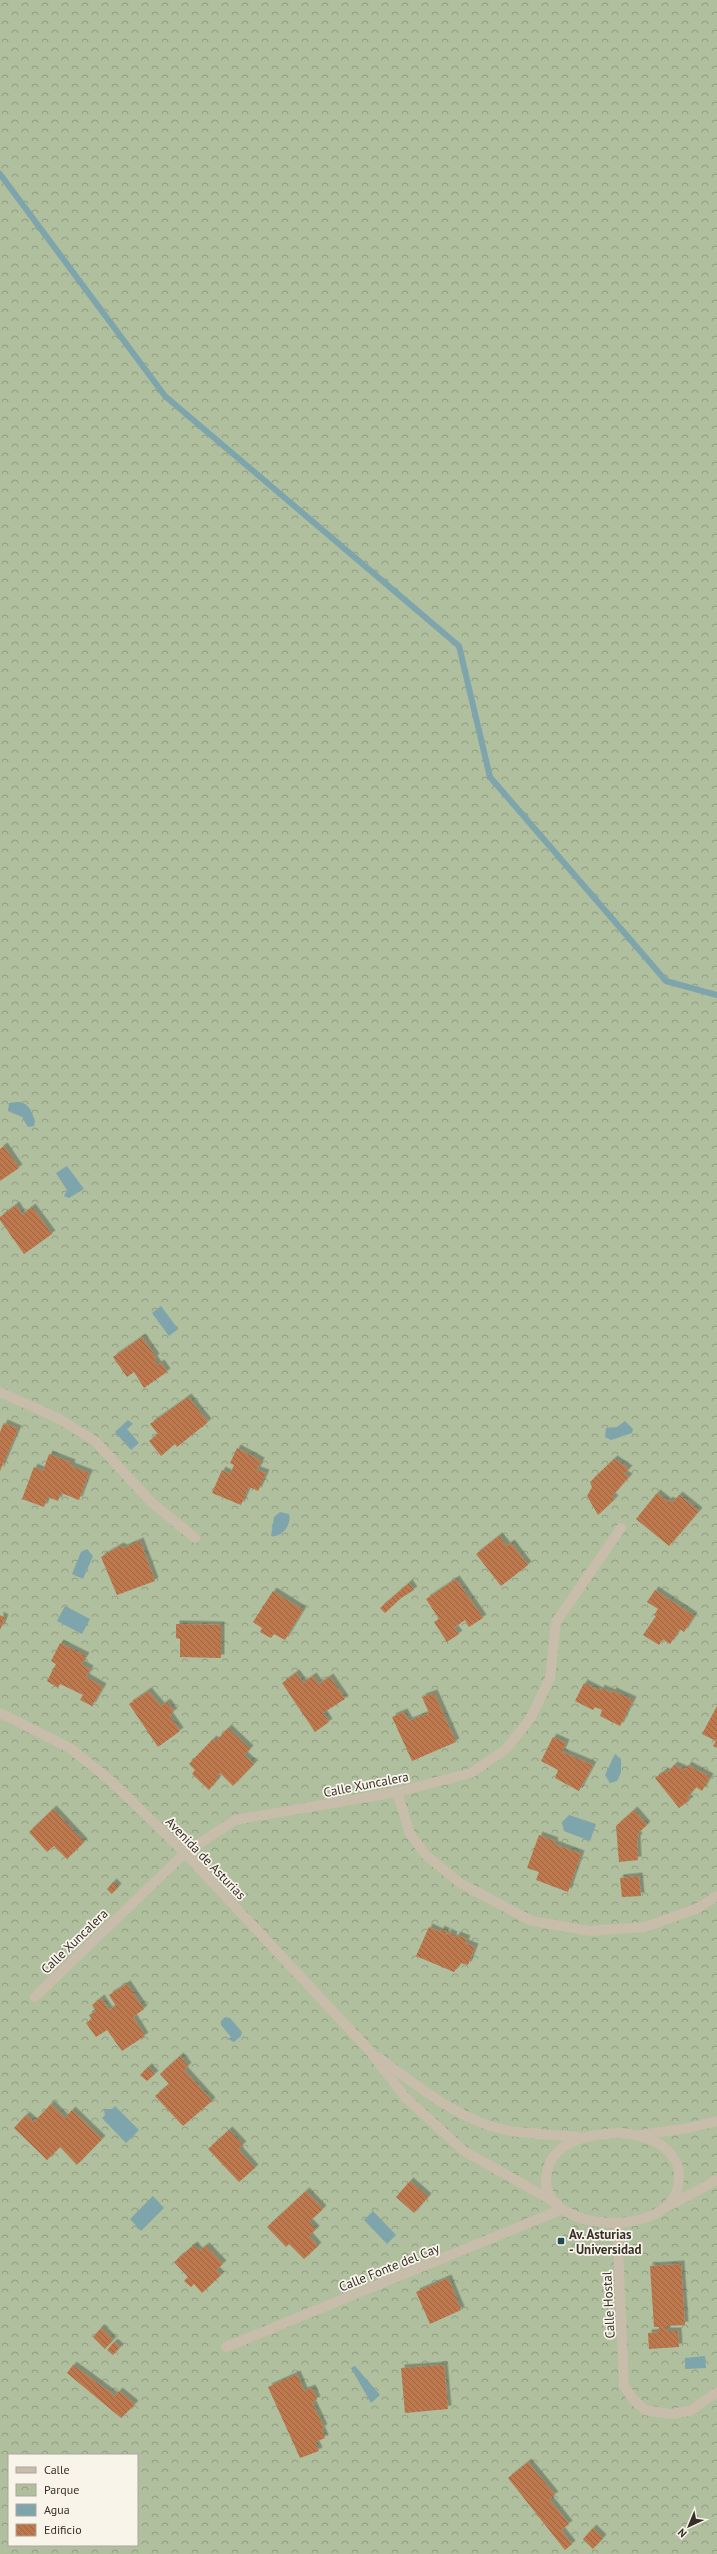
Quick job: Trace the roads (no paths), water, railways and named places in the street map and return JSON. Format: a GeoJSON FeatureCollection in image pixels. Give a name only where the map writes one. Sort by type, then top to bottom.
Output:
{"type":"FeatureCollection","features":[{"type":"Feature","properties":{"kind":"street"},"geometry":{"type":"LineString","coordinates":[[0,1392],[56,1417],[95,1442],[151,1502],[195,1538]]}},
{"type":"Feature","properties":{"kind":"street","name":"Calle Xuncalera"},"geometry":{"type":"LineString","coordinates":[[35,1997],[185,1853],[235,1820],[397,1792],[471,1773],[506,1749],[530,1720],[550,1678],[556,1622],[621,1528]]}},
{"type":"Feature","properties":{"kind":"street","name":"Avenida de Asturias"},"geometry":{"type":"LineString","coordinates":[[0,1713],[70,1748],[111,1781],[185,1853],[369,2050],[404,2096],[464,2151],[560,2207]]}},
{"type":"Feature","properties":{"kind":"street"},"geometry":{"type":"LineString","coordinates":[[397,1792],[410,1834],[427,1856],[460,1882],[532,1921],[590,1931],[646,1927],[696,1909],[717,1896]]}},
{"type":"Feature","properties":{"kind":"street","name":"Avenida de Asturias"},"geometry":{"type":"LineString","coordinates":[[369,2050],[436,2100],[468,2117],[509,2130],[581,2137]]}},
{"type":"Feature","properties":{"kind":"street"},"geometry":{"type":"LineString","coordinates":[[717,2121],[688,2128],[636,2135],[598,2134],[581,2137],[566,2144],[558,2151],[547,2170],[546,2183],[550,2195],[560,2207],[587,2219],[617,2223],[634,2222],[648,2218],[717,2180]]}},
{"type":"Feature","properties":{"kind":"street"},"geometry":{"type":"LineString","coordinates":[[636,2135],[657,2142],[671,2152],[678,2167],[679,2184],[676,2194],[668,2206]]}},
{"type":"Feature","properties":{"kind":"street","name":"Calle Fonte del Cay"},"geometry":{"type":"LineString","coordinates":[[226,2347],[560,2207]]}},
{"type":"Feature","properties":{"kind":"street","name":"Calle Hostal"},"geometry":{"type":"LineString","coordinates":[[617,2223],[624,2386],[633,2399],[645,2410],[670,2414],[690,2411],[717,2392]]}},
{"type":"Feature","properties":{"kind":"water"},"geometry":{"type":"Polygon","coordinates":[[[21,1102],[29,1108],[35,1121],[34,1126],[28,1127],[22,1117],[8,1111],[9,1103],[21,1102]]]}},
{"type":"Feature","properties":{"kind":"water"},"geometry":{"type":"Polygon","coordinates":[[[67,1166],[84,1189],[69,1198],[64,1196],[67,1190],[56,1173],[67,1166]]]}},
{"type":"Feature","properties":{"kind":"water"},"geometry":{"type":"Polygon","coordinates":[[[161,1306],[178,1329],[169,1336],[152,1313],[161,1306]]]}},
{"type":"Feature","properties":{"kind":"water"},"geometry":{"type":"Polygon","coordinates":[[[128,1420],[133,1424],[127,1429],[139,1443],[131,1450],[115,1432],[128,1420]]]}},
{"type":"Feature","properties":{"kind":"water"},"geometry":{"type":"Polygon","coordinates":[[[625,1421],[633,1429],[632,1433],[611,1440],[605,1437],[606,1428],[617,1427],[625,1421]]]}},
{"type":"Feature","properties":{"kind":"water"},"geometry":{"type":"Polygon","coordinates":[[[280,1512],[289,1514],[290,1518],[288,1526],[279,1535],[271,1536],[274,1517],[280,1512]]]}},
{"type":"Feature","properties":{"kind":"water"},"geometry":{"type":"Polygon","coordinates":[[[87,1549],[93,1556],[83,1579],[72,1574],[81,1552],[87,1549]]]}},
{"type":"Feature","properties":{"kind":"water"},"geometry":{"type":"Polygon","coordinates":[[[65,1606],[90,1619],[82,1634],[57,1621],[65,1606]]]}},
{"type":"Feature","properties":{"kind":"water"},"geometry":{"type":"Polygon","coordinates":[[[615,1754],[621,1759],[621,1772],[617,1781],[610,1783],[605,1775],[615,1754]]]}},
{"type":"Feature","properties":{"kind":"water"},"geometry":{"type":"Polygon","coordinates":[[[569,1815],[596,1824],[590,1841],[564,1831],[562,1822],[569,1815]]]}},
{"type":"Feature","properties":{"kind":"water"},"geometry":{"type":"Polygon","coordinates":[[[225,2017],[230,2018],[242,2032],[241,2036],[234,2042],[228,2039],[231,2037],[221,2025],[221,2021],[225,2017]]]}},
{"type":"Feature","properties":{"kind":"water"},"geometry":{"type":"Polygon","coordinates":[[[115,2106],[139,2130],[126,2143],[102,2118],[105,2115],[104,2109],[112,2109],[115,2106]]]}},
{"type":"Feature","properties":{"kind":"water"},"geometry":{"type":"Polygon","coordinates":[[[153,2196],[164,2208],[141,2231],[130,2219],[153,2196]]]}},
{"type":"Feature","properties":{"kind":"water"},"geometry":{"type":"Polygon","coordinates":[[[373,2211],[396,2235],[387,2244],[364,2220],[373,2211]]]}},
{"type":"Feature","properties":{"kind":"water"},"geometry":{"type":"Polygon","coordinates":[[[705,2356],[706,2368],[685,2369],[685,2358],[705,2356]]]}},
{"type":"Feature","properties":{"kind":"water"},"geometry":{"type":"Polygon","coordinates":[[[355,2366],[380,2395],[371,2403],[351,2368],[355,2366]]]}},
{"type":"Feature","properties":{"kind":"waterway"},"geometry":{"type":"LineString","coordinates":[[0,174],[165,396],[459,646],[490,777],[666,981],[717,995]]}},
{"type":"Feature","properties":{"kind":"place","name":"Av. Asturias - Universidad"},"geometry":{"type":"Point","coordinates":[561,2241]}}]}
